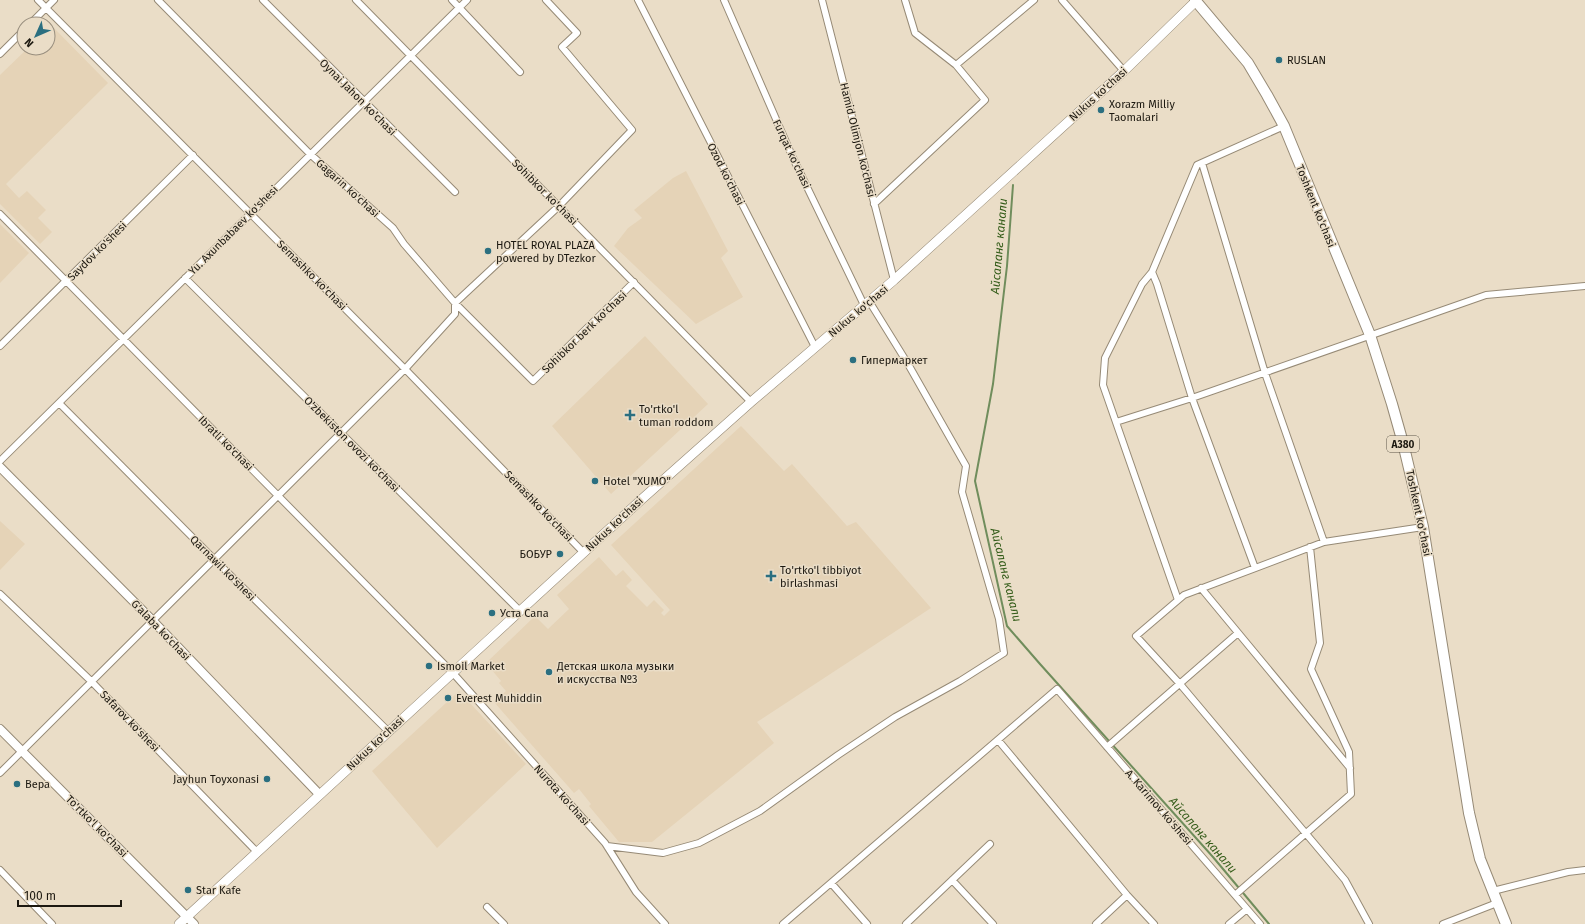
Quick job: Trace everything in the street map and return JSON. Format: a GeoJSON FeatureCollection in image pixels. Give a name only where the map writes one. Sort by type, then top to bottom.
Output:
{"type":"FeatureCollection","features":[{"type":"Feature","properties":{"kind":"highway","name":"Toshkent ko'chasi"},"geometry":{"type":"LineString","coordinates":[[1196,0],[1248,63],[1284,126],[1370,335],[1392,404],[1423,527],[1469,813],[1480,859],[1506,924]]}},
{"type":"Feature","properties":{"kind":"main road","name":"Nukus ko'chasi"},"geometry":{"type":"LineString","coordinates":[[179,924],[583,552],[751,402],[894,280],[1124,71],[1196,0]]}},
{"type":"Feature","properties":{"kind":"street","name":"Semashko ko'chasi"},"geometry":{"type":"LineString","coordinates":[[38,0],[251,213],[583,552]]}},
{"type":"Feature","properties":{"kind":"street"},"geometry":{"type":"LineString","coordinates":[[38,16],[54,0]]}},
{"type":"Feature","properties":{"kind":"street","name":"Gagarin ko'chasi"},"geometry":{"type":"LineString","coordinates":[[158,0],[310,154],[393,228],[404,244],[454,303],[533,381]]}},
{"type":"Feature","properties":{"kind":"street","name":"Oynai Jahon ko'chasi"},"geometry":{"type":"LineString","coordinates":[[263,0],[363,102],[455,192]]}},
{"type":"Feature","properties":{"kind":"street","name":"Sohibkor ko'chasi"},"geometry":{"type":"LineString","coordinates":[[356,0],[751,402]]}},
{"type":"Feature","properties":{"kind":"street"},"geometry":{"type":"LineString","coordinates":[[452,0],[520,72]]}},
{"type":"Feature","properties":{"kind":"street","name":"Yu. Axunbabaev ko'shesi"},"geometry":{"type":"LineString","coordinates":[[0,461],[467,0]]}},
{"type":"Feature","properties":{"kind":"street"},"geometry":{"type":"LineString","coordinates":[[0,773],[405,369],[455,314],[456,307],[454,303],[560,206],[632,130],[562,47],[577,33],[546,0]]}},
{"type":"Feature","properties":{"kind":"street","name":"Ozod ko'chasi"},"geometry":{"type":"LineString","coordinates":[[638,0],[815,347]]}},
{"type":"Feature","properties":{"kind":"street","name":"Furqat ko'chasi"},"geometry":{"type":"LineString","coordinates":[[607,846],[663,853],[699,843],[760,811],[838,754],[895,717],[1004,653],[999,619],[962,492],[966,466],[908,364],[867,303],[793,158],[724,0]]}},
{"type":"Feature","properties":{"kind":"street","name":"Hamid Olimjon ko'chasi"},"geometry":{"type":"LineString","coordinates":[[822,0],[894,280]]}},
{"type":"Feature","properties":{"kind":"street"},"geometry":{"type":"LineString","coordinates":[[874,204],[985,100],[956,65],[915,33],[905,0]]}},
{"type":"Feature","properties":{"kind":"street"},"geometry":{"type":"LineString","coordinates":[[956,65],[1034,0]]}},
{"type":"Feature","properties":{"kind":"street"},"geometry":{"type":"LineString","coordinates":[[1062,0],[1124,71]]}},
{"type":"Feature","properties":{"kind":"street"},"geometry":{"type":"LineString","coordinates":[[0,54],[16,38]]}},
{"type":"Feature","properties":{"kind":"street"},"geometry":{"type":"LineString","coordinates":[[1178,600],[1103,385],[1105,358],[1142,284],[1152,272],[1197,165],[1284,126]]}},
{"type":"Feature","properties":{"kind":"street","name":"Saydov ko'shesi"},"geometry":{"type":"LineString","coordinates":[[0,346],[193,155]]}},
{"type":"Feature","properties":{"kind":"street"},"geometry":{"type":"LineString","coordinates":[[1202,163],[1265,373],[1324,542]]}},
{"type":"Feature","properties":{"kind":"street","name":"Ibratli ko'chasi"},"geometry":{"type":"LineString","coordinates":[[0,214],[452,672]]}},
{"type":"Feature","properties":{"kind":"street"},"geometry":{"type":"LineString","coordinates":[[1152,272],[1192,398],[1255,568]]}},
{"type":"Feature","properties":{"kind":"street","name":"O'zbekiston ovozi ko'chasi"},"geometry":{"type":"LineString","coordinates":[[185,278],[519,610]]}},
{"type":"Feature","properties":{"kind":"street","name":"Sohibkor berk ko'chasi"},"geometry":{"type":"LineString","coordinates":[[533,381],[634,282]]}},
{"type":"Feature","properties":{"kind":"street"},"geometry":{"type":"LineString","coordinates":[[1116,422],[1265,373],[1486,295],[1585,286]]}},
{"type":"Feature","properties":{"kind":"street","name":"Qarnawil ko'shesi"},"geometry":{"type":"LineString","coordinates":[[59,403],[388,731]]}},
{"type":"Feature","properties":{"kind":"street","name":"G'alaba ko'chasi"},"geometry":{"type":"LineString","coordinates":[[0,468],[152,620],[319,794]]}},
{"type":"Feature","properties":{"kind":"street"},"geometry":{"type":"LineString","coordinates":[[1369,924],[1345,880],[1180,684],[1136,636],[1184,595],[1201,588],[1324,542],[1423,527]]}},
{"type":"Feature","properties":{"kind":"street"},"geometry":{"type":"LineString","coordinates":[[1235,895],[1351,794],[1349,752],[1311,669],[1320,643],[1310,547]]}},
{"type":"Feature","properties":{"kind":"street"},"geometry":{"type":"LineString","coordinates":[[1201,588],[1350,768]]}},
{"type":"Feature","properties":{"kind":"street","name":"Safarov ko'shesi"},"geometry":{"type":"LineString","coordinates":[[0,594],[91,681],[257,852]]}},
{"type":"Feature","properties":{"kind":"street"},"geometry":{"type":"LineString","coordinates":[[1107,747],[1238,633]]}},
{"type":"Feature","properties":{"kind":"street","name":"Nurota ko'chasi"},"geometry":{"type":"LineString","coordinates":[[452,672],[607,846],[636,892],[665,924]]}},
{"type":"Feature","properties":{"kind":"street","name":"A. Karimov ko'shesi"},"geometry":{"type":"LineString","coordinates":[[998,740],[1057,689],[1260,924]]}},
{"type":"Feature","properties":{"kind":"street","name":"To'rtko'l ko'chasi"},"geometry":{"type":"LineString","coordinates":[[0,729],[194,924]]}},
{"type":"Feature","properties":{"kind":"street"},"geometry":{"type":"LineString","coordinates":[[783,924],[998,740],[1127,895],[1154,924]]}},
{"type":"Feature","properties":{"kind":"street"},"geometry":{"type":"LineString","coordinates":[[906,924],[990,844]]}},
{"type":"Feature","properties":{"kind":"street"},"geometry":{"type":"LineString","coordinates":[[0,870],[52,924]]}},
{"type":"Feature","properties":{"kind":"street"},"geometry":{"type":"LineString","coordinates":[[1493,891],[1568,872],[1585,870]]}},
{"type":"Feature","properties":{"kind":"street"},"geometry":{"type":"LineString","coordinates":[[952,880],[994,924]]}},
{"type":"Feature","properties":{"kind":"street"},"geometry":{"type":"LineString","coordinates":[[831,883],[867,924]]}},
{"type":"Feature","properties":{"kind":"street"},"geometry":{"type":"LineString","coordinates":[[1096,924],[1127,895]]}},
{"type":"Feature","properties":{"kind":"street"},"geometry":{"type":"LineString","coordinates":[[1443,924],[1497,902]]}},
{"type":"Feature","properties":{"kind":"street"},"geometry":{"type":"LineString","coordinates":[[487,907],[504,924]]}},
{"type":"Feature","properties":{"kind":"street"},"geometry":{"type":"LineString","coordinates":[[1229,924],[1247,909]]}},
{"type":"Feature","properties":{"kind":"shaded area"},"geometry":{"type":"Polygon","coordinates":[[[56,30],[108,83],[6,184],[19,198],[27,191],[46,210],[38,218],[52,232],[40,244],[0,204],[0,75],[20,56],[56,56],[56,30]]]}},
{"type":"Feature","properties":{"kind":"shaded area"},"geometry":{"type":"Polygon","coordinates":[[[686,171],[728,251],[721,258],[743,297],[696,324],[614,246],[628,228],[642,218],[634,210],[673,178],[686,171]]]}},
{"type":"Feature","properties":{"kind":"shaded area"},"geometry":{"type":"Polygon","coordinates":[[[0,224],[29,253],[0,283],[0,224]]]}},
{"type":"Feature","properties":{"kind":"shaded area","name":"To'rtko'l tuman roddom"},"geometry":{"type":"Polygon","coordinates":[[[645,336],[708,404],[611,494],[552,426],[645,336]]]}},
{"type":"Feature","properties":{"kind":"shaded area"},"geometry":{"type":"Polygon","coordinates":[[[741,426],[784,471],[792,464],[847,526],[856,522],[931,608],[757,722],[774,743],[652,842],[619,842],[589,806],[591,804],[579,789],[574,793],[494,702],[506,691],[499,683],[501,681],[486,663],[535,616],[548,629],[569,609],[557,595],[599,557],[616,576],[623,570],[632,580],[626,586],[647,607],[654,600],[664,610],[661,613],[664,616],[670,610],[611,545],[741,426]]]}},
{"type":"Feature","properties":{"kind":"shaded area"},"geometry":{"type":"Polygon","coordinates":[[[0,521],[25,544],[0,570],[0,521]]]}},
{"type":"Feature","properties":{"kind":"shaded area"},"geometry":{"type":"Polygon","coordinates":[[[459,691],[526,764],[437,848],[372,771],[459,691]]]}},
{"type":"Feature","properties":{"kind":"waterway","name":"Айсаланг канали"},"geometry":{"type":"LineString","coordinates":[[1013,185],[1007,266],[993,384],[975,481],[1007,626],[1213,857],[1269,924]]}},
{"type":"Feature","properties":{"kind":"place","name":"RUSLAN"},"geometry":{"type":"Point","coordinates":[1279,60]}},
{"type":"Feature","properties":{"kind":"place","name":"Xorazm Milliy Taomalari"},"geometry":{"type":"Point","coordinates":[1101,110]}},
{"type":"Feature","properties":{"kind":"place","name":"HOTEL ROYAL PLAZA powered by DTezkor"},"geometry":{"type":"Point","coordinates":[488,251]}},
{"type":"Feature","properties":{"kind":"place","name":"Гипермаркет"},"geometry":{"type":"Point","coordinates":[853,360]}},
{"type":"Feature","properties":{"kind":"place","name":"To'rtko'l tuman roddom"},"geometry":{"type":"Point","coordinates":[630,415]}},
{"type":"Feature","properties":{"kind":"place","name":"Hotel \"XUMO\""},"geometry":{"type":"Point","coordinates":[595,481]}},
{"type":"Feature","properties":{"kind":"place","name":"БОБУР"},"geometry":{"type":"Point","coordinates":[560,554]}},
{"type":"Feature","properties":{"kind":"place","name":"To'rtko'l tibbiyot birlashmasi"},"geometry":{"type":"Point","coordinates":[771,576]}},
{"type":"Feature","properties":{"kind":"place","name":"Уста Сапа"},"geometry":{"type":"Point","coordinates":[492,613]}},
{"type":"Feature","properties":{"kind":"place","name":"Ismoil Market"},"geometry":{"type":"Point","coordinates":[429,666]}},
{"type":"Feature","properties":{"kind":"place","name":"Детская школа музыки и искусства №3"},"geometry":{"type":"Point","coordinates":[549,672]}},
{"type":"Feature","properties":{"kind":"place","name":"Everest Muhiddin"},"geometry":{"type":"Point","coordinates":[448,698]}},
{"type":"Feature","properties":{"kind":"place","name":"Jayhun Toyxonasi"},"geometry":{"type":"Point","coordinates":[267,779]}},
{"type":"Feature","properties":{"kind":"place","name":"Вера"},"geometry":{"type":"Point","coordinates":[17,784]}},
{"type":"Feature","properties":{"kind":"place","name":"Star Kafe"},"geometry":{"type":"Point","coordinates":[188,890]}}]}
